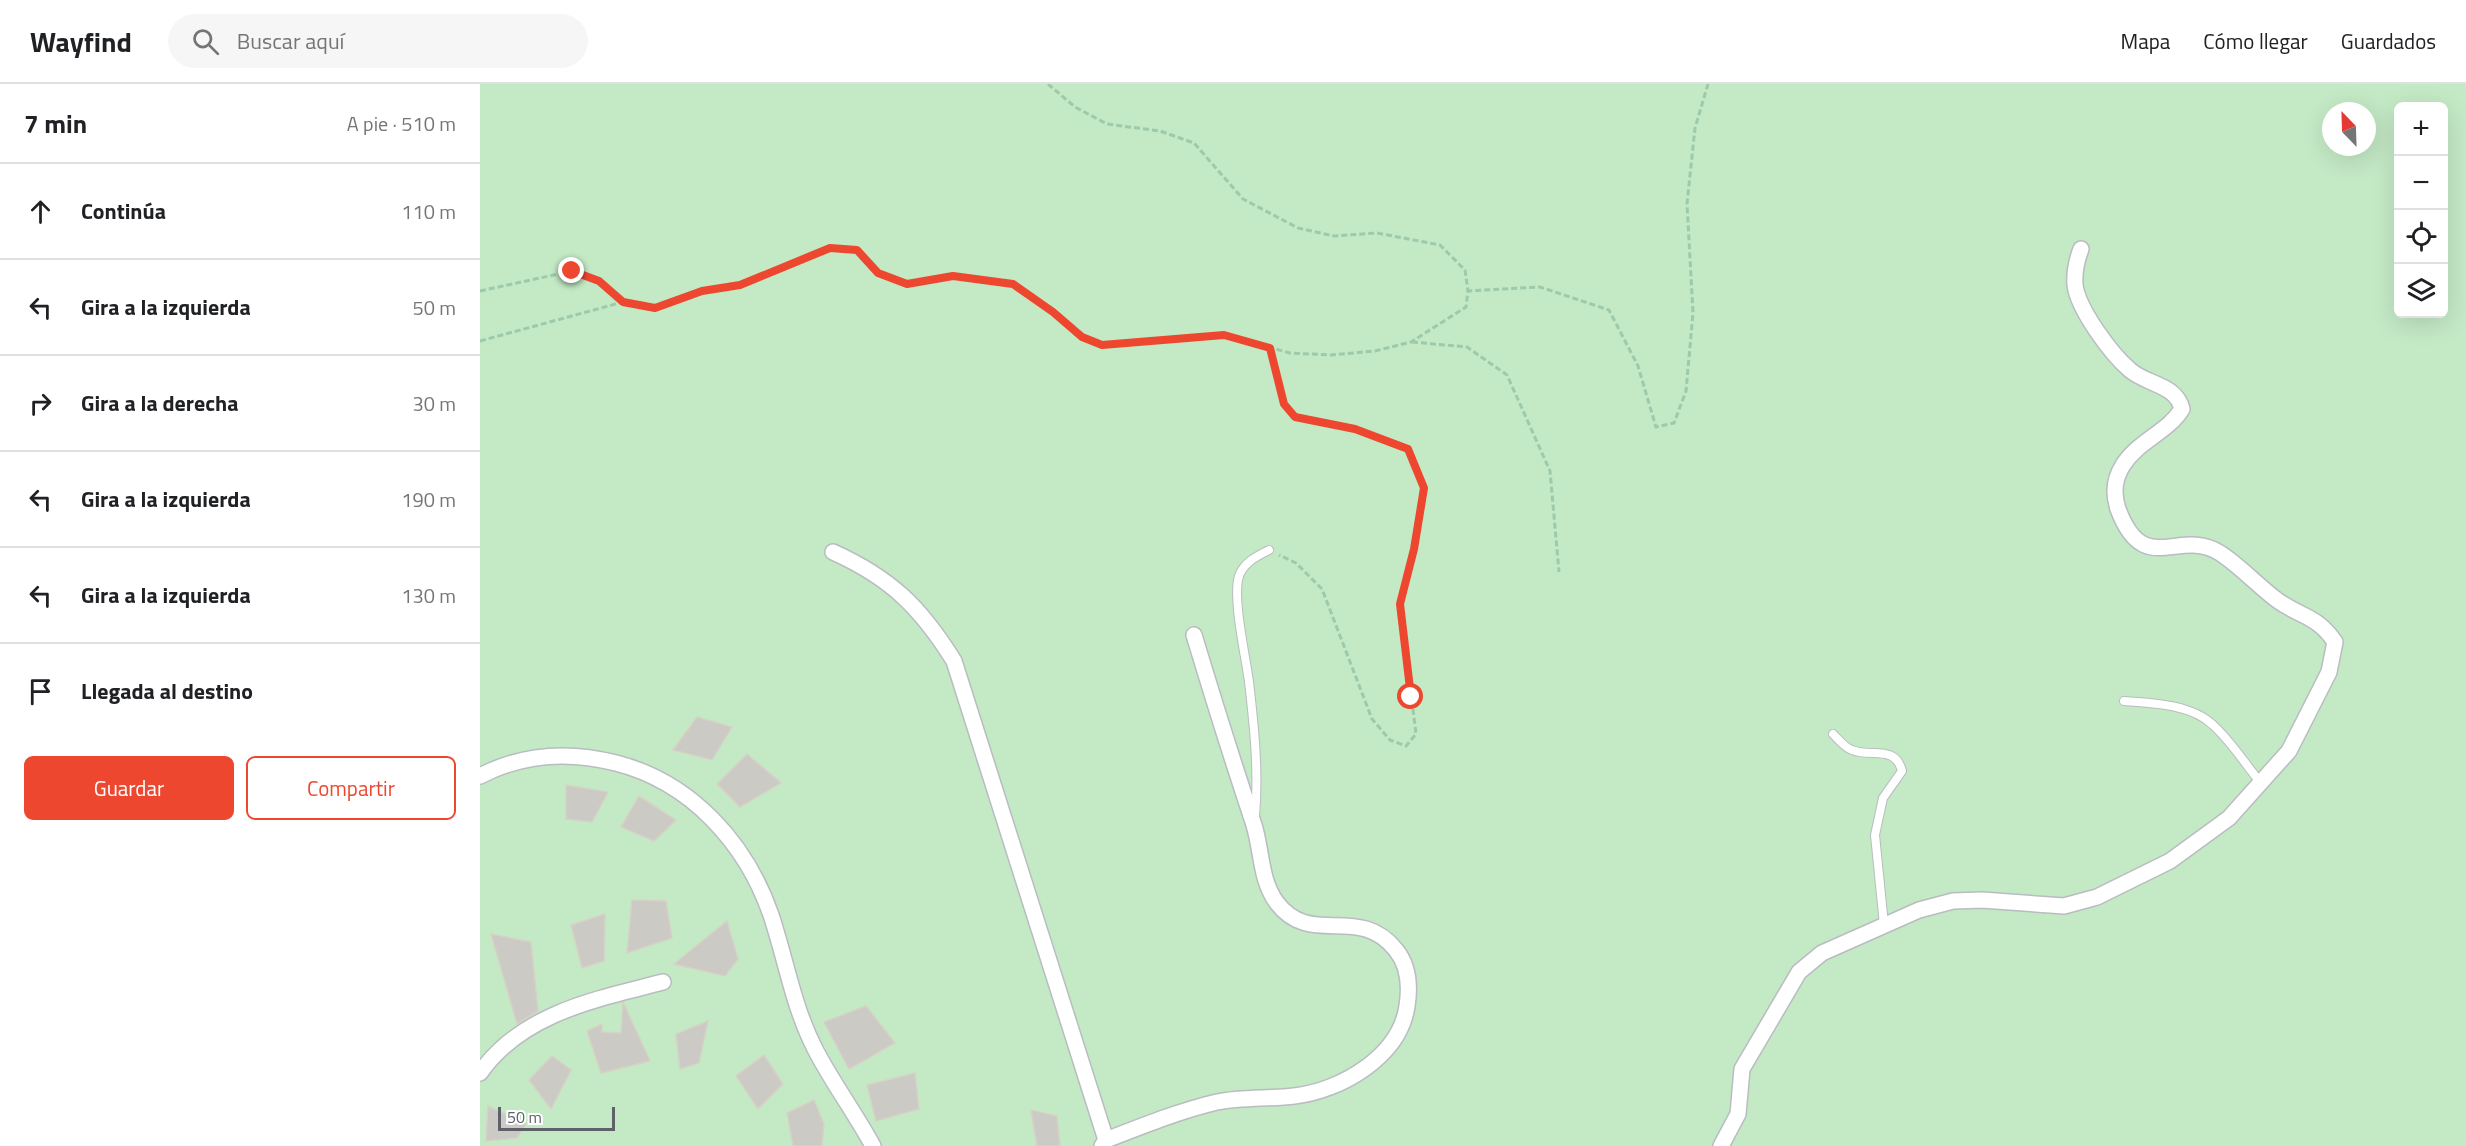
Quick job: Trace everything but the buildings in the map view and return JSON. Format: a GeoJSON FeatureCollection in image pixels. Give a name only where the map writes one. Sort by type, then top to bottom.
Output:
{"type":"FeatureCollection","features":[{"type":"Feature","properties":{"kind":"street"},"geometry":{"type":"LineString","coordinates":[[1721,1146],[1738,1114],[1742,1070],[1799,972],[1822,953],[1919,910],[1953,901],[1982,900],[2064,906],[2097,897],[2170,861],[2229,818],[2289,751],[2329,672],[2335,642],[2324,625],[2278,601],[2220,553],[2201,546],[2148,547],[2133,538],[2125,527],[2116,501],[2115,483],[2123,465],[2143,442],[2177,418],[2182,409],[2180,398],[2169,389],[2143,380],[2129,369],[2109,348],[2085,311],[2075,288],[2075,265],[2081,249]]}},
{"type":"Feature","properties":{"kind":"street"},"geometry":{"type":"LineString","coordinates":[[833,552],[878,575],[906,597],[932,625],[954,662],[1104,1143],[1180,1112],[1219,1102],[1295,1096],[1333,1086],[1361,1071],[1379,1057],[1406,1015],[1410,991],[1407,975],[1399,953],[1386,937],[1371,928],[1353,925],[1310,926],[1292,917],[1277,903],[1268,887],[1254,826],[1194,634]]}},
{"type":"Feature","properties":{"kind":"street"},"geometry":{"type":"LineString","coordinates":[[480,776],[512,762],[540,756],[574,754],[632,767],[674,787],[706,811],[734,842],[753,876],[770,914],[792,993],[815,1048],[873,1146]]}},
{"type":"Feature","properties":{"kind":"street"},"geometry":{"type":"LineString","coordinates":[[480,1073],[490,1058],[507,1044],[533,1025],[564,1009],[663,982]]}},
{"type":"Feature","properties":{"kind":"lane"},"geometry":{"type":"LineString","coordinates":[[1254,826],[1257,791],[1249,685],[1238,599],[1239,577],[1250,560],[1269,550]]}},
{"type":"Feature","properties":{"kind":"lane"},"geometry":{"type":"LineString","coordinates":[[2124,701],[2156,704],[2190,711],[2212,723],[2261,783]]}},
{"type":"Feature","properties":{"kind":"lane"},"geometry":{"type":"LineString","coordinates":[[1833,734],[1851,750],[1892,755],[1900,761],[1902,771],[1883,798],[1875,836],[1884,925]]}},
{"type":"Feature","properties":{"kind":"path"},"geometry":{"type":"LineString","coordinates":[[480,341],[623,302],[655,308],[702,291],[740,285],[830,248],[857,250],[878,273],[907,284],[953,276],[1013,284],[1053,312],[1082,337],[1102,345],[1224,335],[1290,353],[1331,355],[1375,351],[1410,342],[1466,307],[1468,291],[1465,270],[1440,245],[1377,233],[1334,236],[1298,228],[1243,200],[1194,143],[1160,131],[1107,124],[1076,107],[1048,84]]}},
{"type":"Feature","properties":{"kind":"path"},"geometry":{"type":"LineString","coordinates":[[1468,291],[1540,287],[1609,310],[1638,366],[1656,427],[1674,423],[1686,391],[1693,313],[1687,204],[1695,128],[1708,84]]}},
{"type":"Feature","properties":{"kind":"path"},"geometry":{"type":"LineString","coordinates":[[480,291],[572,271],[599,281],[623,302]]}},
{"type":"Feature","properties":{"kind":"path"},"geometry":{"type":"LineString","coordinates":[[1410,342],[1467,347],[1507,375],[1550,471],[1559,572]]}},
{"type":"Feature","properties":{"kind":"path"},"geometry":{"type":"LineString","coordinates":[[1269,550],[1296,563],[1322,589],[1372,719],[1390,740],[1406,746],[1416,734],[1400,604],[1414,549],[1424,488],[1408,449],[1355,429],[1295,417],[1284,404],[1270,348]]}},
{"type":"Feature","properties":{"kind":"green space"},"geometry":{"type":"Polygon","coordinates":[[[480,84],[2466,84],[2466,1146],[480,1146],[480,84]]]}},
{"type":"Feature","properties":{"kind":"route"},"geometry":{"type":"LineString","coordinates":[[572,271],[599,281],[623,302],[655,308],[702,291],[740,285],[830,248],[857,250],[878,273],[907,284],[953,276],[1013,284],[1053,312],[1082,337],[1102,345],[1224,335],[1270,348],[1284,404],[1295,417],[1355,429],[1408,449],[1424,488],[1414,549],[1400,604],[1411,697]]}}]}
